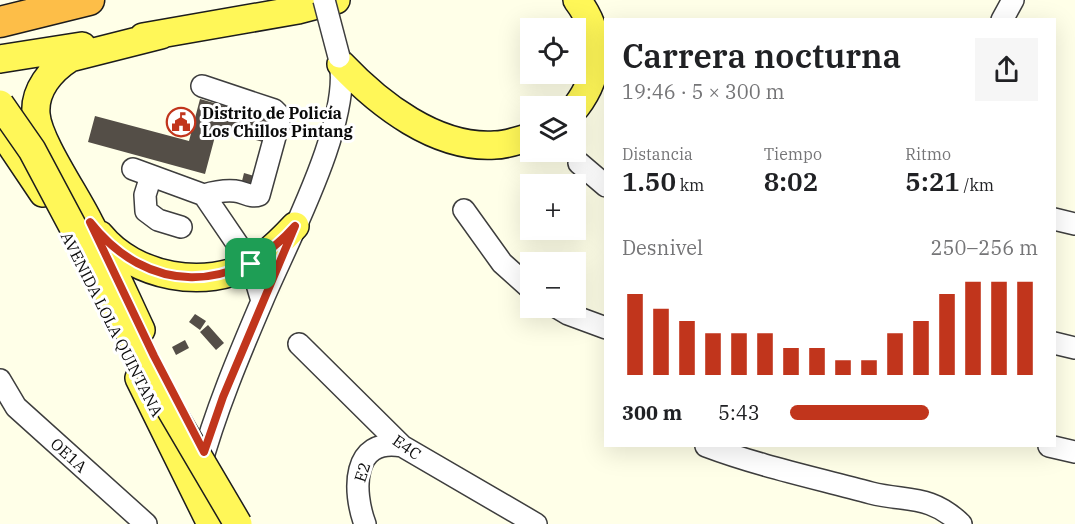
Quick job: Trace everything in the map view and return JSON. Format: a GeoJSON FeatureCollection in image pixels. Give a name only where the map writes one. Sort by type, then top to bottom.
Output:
{"type":"FeatureCollection","features":[{"type":"Feature","properties":{"kind":"highway"},"geometry":{"type":"LineString","coordinates":[[0,22],[89,0]]}},
{"type":"Feature","properties":{"kind":"main road"},"geometry":{"type":"LineString","coordinates":[[0,59],[161,35],[298,10],[336,0]]}},
{"type":"Feature","properties":{"kind":"main road"},"geometry":{"type":"LineString","coordinates":[[576,0],[591,22],[597,46],[591,82],[583,96]]}},
{"type":"Feature","properties":{"kind":"main road","name":"AVENIDA LOLA QUINTANA"},"geometry":{"type":"LineString","coordinates":[[161,35],[70,58],[50,73],[43,85],[36,114],[41,132],[90,222],[154,356],[239,524]]}},
{"type":"Feature","properties":{"kind":"main road"},"geometry":{"type":"LineString","coordinates":[[340,61],[365,90],[399,113],[440,135],[485,146],[520,140]]}},
{"type":"Feature","properties":{"kind":"main road","name":"AVENIDA LOLA QUINTANA"},"geometry":{"type":"LineString","coordinates":[[0,104],[32,150],[165,400],[239,524]]}},
{"type":"Feature","properties":{"kind":"main road","name":"AVENIDA LOLA QUINTANA"},"geometry":{"type":"LineString","coordinates":[[0,133],[30,172],[69,236],[212,524]]}},
{"type":"Feature","properties":{"kind":"main road"},"geometry":{"type":"LineString","coordinates":[[90,222],[118,252],[154,271],[195,277],[215,275],[251,264],[276,246],[295,226]]}},
{"type":"Feature","properties":{"kind":"street"},"geometry":{"type":"LineString","coordinates":[[194,489],[204,452],[262,301],[329,144],[338,114],[341,90],[340,61],[324,0]]}},
{"type":"Feature","properties":{"kind":"street"},"geometry":{"type":"LineString","coordinates":[[1003,18],[1013,0]]}},
{"type":"Feature","properties":{"kind":"street"},"geometry":{"type":"LineString","coordinates":[[181,227],[158,220],[146,211],[142,173],[204,195],[222,190],[236,191],[254,197],[260,195],[279,122],[278,114],[274,110],[202,86]]}},
{"type":"Feature","properties":{"kind":"street"},"geometry":{"type":"LineString","coordinates":[[579,163],[604,184]]}},
{"type":"Feature","properties":{"kind":"street"},"geometry":{"type":"LineString","coordinates":[[204,195],[251,264],[262,301]]}},
{"type":"Feature","properties":{"kind":"street"},"geometry":{"type":"LineString","coordinates":[[464,210],[502,263],[520,279]]}},
{"type":"Feature","properties":{"kind":"street"},"geometry":{"type":"LineString","coordinates":[[1056,219],[1075,224]]}},
{"type":"Feature","properties":{"kind":"street"},"geometry":{"type":"LineString","coordinates":[[580,318],[604,326]]}},
{"type":"Feature","properties":{"kind":"street"},"geometry":{"type":"LineString","coordinates":[[1056,343],[1075,348]]}},
{"type":"Feature","properties":{"kind":"street","name":"E4C"},"geometry":{"type":"LineString","coordinates":[[299,344],[402,446],[536,524]]}},
{"type":"Feature","properties":{"kind":"street","name":"OE1A"},"geometry":{"type":"LineString","coordinates":[[0,380],[16,407],[146,524]]}},
{"type":"Feature","properties":{"kind":"street","name":"E2"},"geometry":{"type":"LineString","coordinates":[[365,524],[356,491],[357,476],[363,461],[369,453],[378,448],[402,446]]}},
{"type":"Feature","properties":{"kind":"street"},"geometry":{"type":"LineString","coordinates":[[709,447],[739,458],[875,494],[909,497],[942,510],[961,524]]}},
{"type":"Feature","properties":{"kind":"street"},"geometry":{"type":"LineString","coordinates":[[1053,447],[1075,452]]}},
{"type":"Feature","properties":{"kind":"building"},"geometry":{"type":"Polygon","coordinates":[[[200,99],[277,121],[270,144],[217,129],[205,174],[88,142],[95,116],[189,141],[200,99]]]}},
{"type":"Feature","properties":{"kind":"building"},"geometry":{"type":"Polygon","coordinates":[[[244,173],[261,178],[258,190],[241,185],[244,173]]]}},
{"type":"Feature","properties":{"kind":"building"},"geometry":{"type":"Polygon","coordinates":[[[195,314],[206,321],[200,330],[189,322],[195,314]]]}},
{"type":"Feature","properties":{"kind":"building"},"geometry":{"type":"Polygon","coordinates":[[[208,325],[224,343],[216,350],[200,332],[208,325]]]}},
{"type":"Feature","properties":{"kind":"building"},"geometry":{"type":"Polygon","coordinates":[[[185,340],[189,348],[176,355],[172,347],[185,340]]]}},
{"type":"Feature","properties":{"kind":"place","name":"Distrito de Policía Los Chillos Pintang"},"geometry":{"type":"Point","coordinates":[181,122]}},
{"type":"Feature","properties":{"kind":"route"},"geometry":{"type":"LineString","coordinates":[[90,222],[102,238],[118,252],[154,271],[174,276],[195,277],[215,275],[251,264],[283,240],[295,226],[223,397],[204,452],[154,356],[90,222]]}}]}
